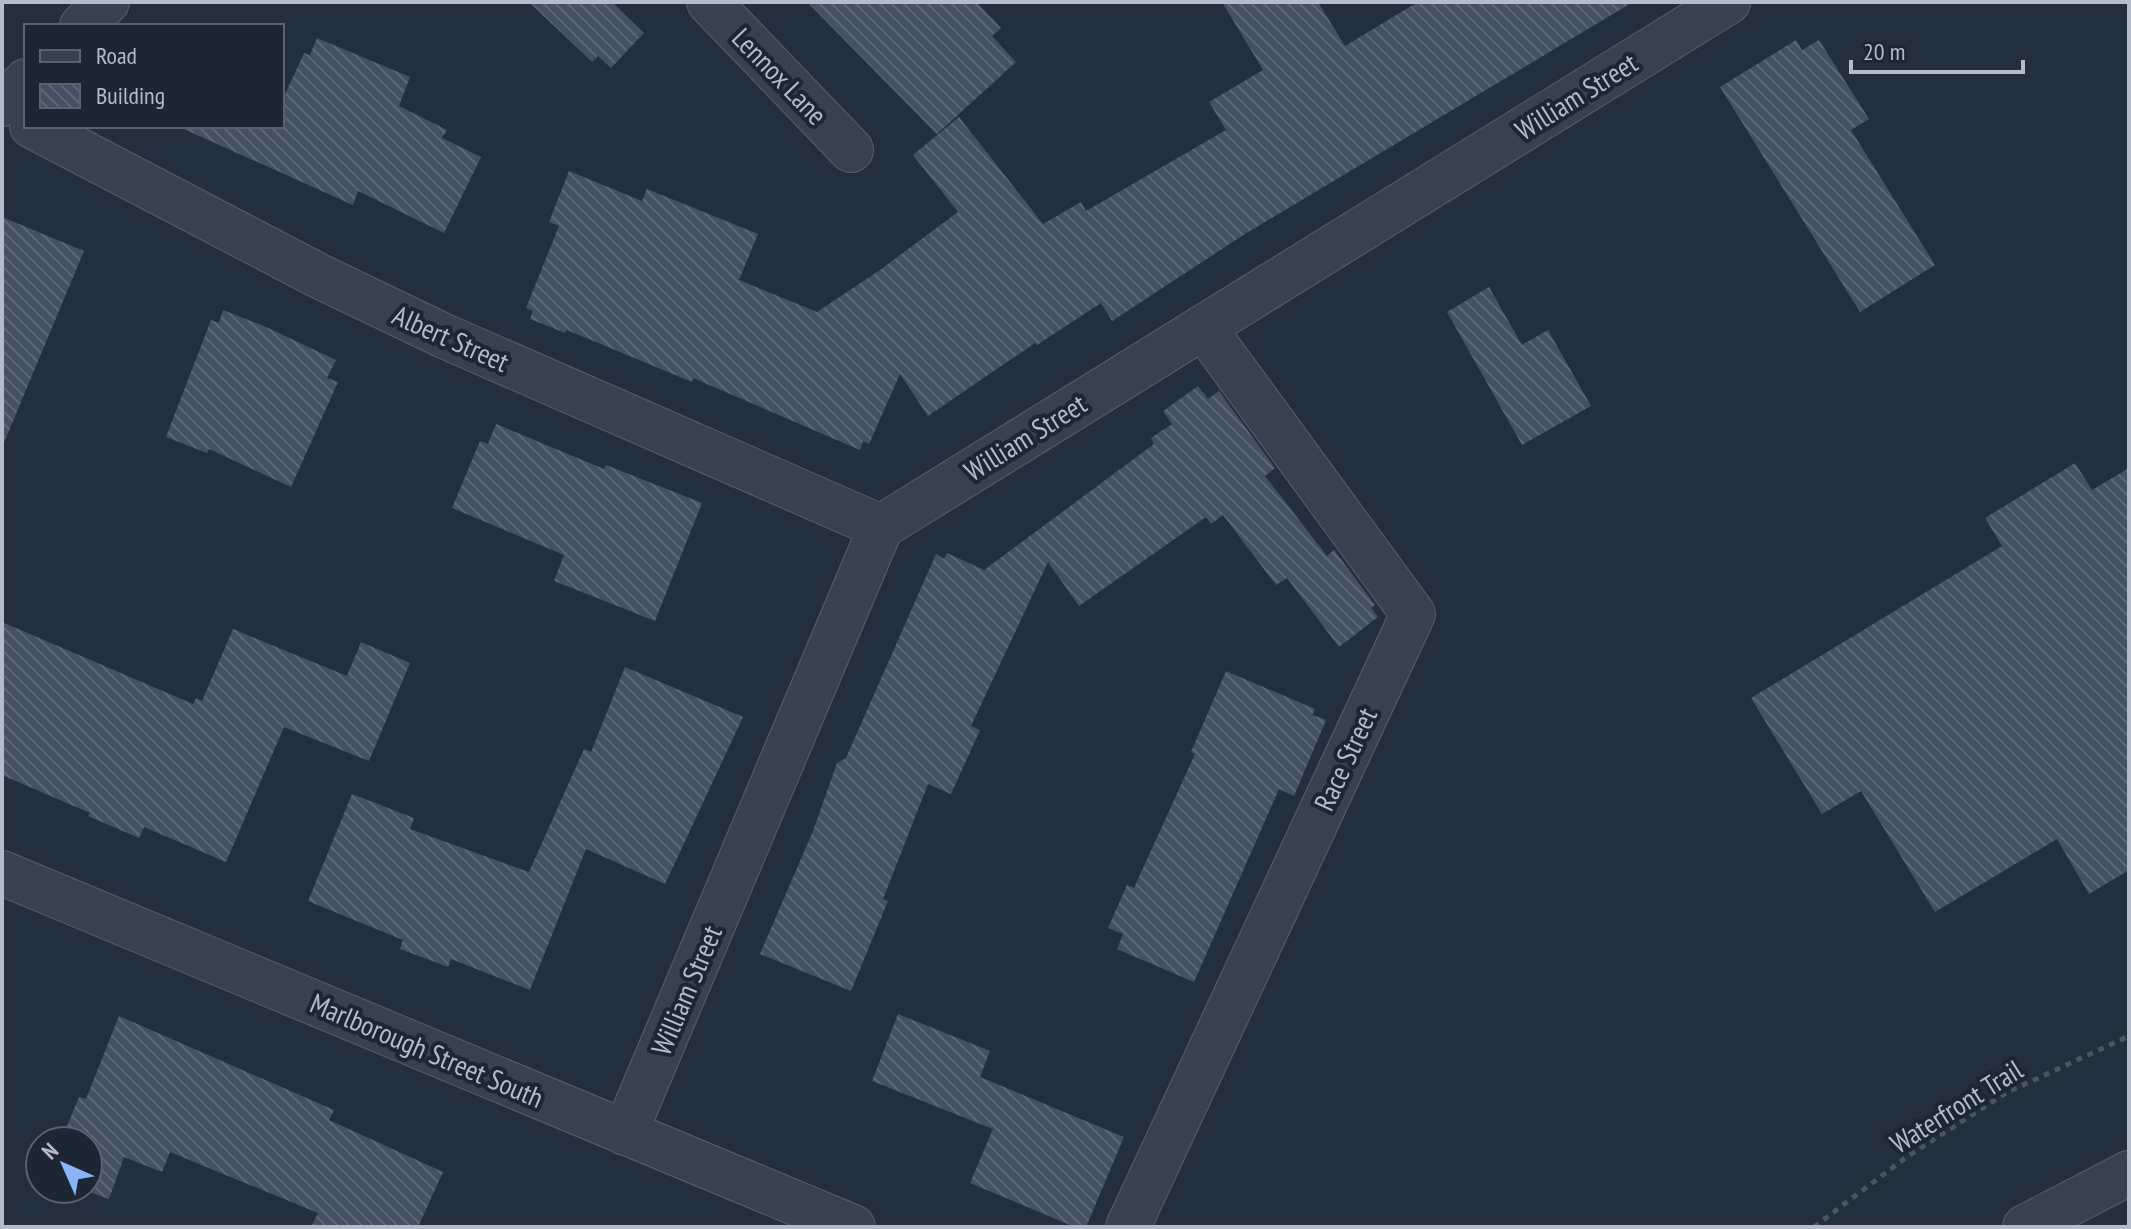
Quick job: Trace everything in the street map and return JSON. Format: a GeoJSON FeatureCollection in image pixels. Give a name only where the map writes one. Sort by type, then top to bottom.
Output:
{"type":"FeatureCollection","features":[{"type":"Feature","properties":{"kind":"street"},"geometry":{"type":"LineString","coordinates":[[84,24],[107,2]]}},
{"type":"Feature","properties":{"kind":"street","name":"Lennox Lane"},"geometry":{"type":"LineString","coordinates":[[709,2],[851,150]]}},
{"type":"Feature","properties":{"kind":"street","name":"William Street"},"geometry":{"type":"LineString","coordinates":[[625,1133],[881,527],[1728,2]]}},
{"type":"Feature","properties":{"kind":"street"},"geometry":{"type":"LineString","coordinates":[[2,104],[24,83]]}},
{"type":"Feature","properties":{"kind":"street"},"geometry":{"type":"LineString","coordinates":[[2,110],[24,122]]}},
{"type":"Feature","properties":{"kind":"street","name":"Albert Street"},"geometry":{"type":"LineString","coordinates":[[36,128],[319,276],[444,336],[881,527]]}},
{"type":"Feature","properties":{"kind":"street","name":"Race Street"},"geometry":{"type":"LineString","coordinates":[[1128,1227],[1413,614],[1203,327]]}},
{"type":"Feature","properties":{"kind":"street","name":"Marlborough Street South"},"geometry":{"type":"LineString","coordinates":[[5,882],[853,1227]]}},
{"type":"Feature","properties":{"kind":"street"},"geometry":{"type":"LineString","coordinates":[[2025,1227],[2129,1173]]}},
{"type":"Feature","properties":{"kind":"path","name":"Waterfront Trail"},"geometry":{"type":"LineString","coordinates":[[1814,1227],[1908,1156],[2006,1093],[2129,1036]]}},
{"type":"Feature","properties":{"kind":"building"},"geometry":{"type":"Polygon","coordinates":[[[529,2],[612,2],[644,33],[611,68],[598,56],[592,62],[529,2]]]}},
{"type":"Feature","properties":{"kind":"building"},"geometry":{"type":"Polygon","coordinates":[[[807,2],[976,2],[1001,28],[992,36],[1016,62],[937,134],[807,2]]]}},
{"type":"Feature","properties":{"kind":"building"},"geometry":{"type":"Polygon","coordinates":[[[1222,2],[1318,2],[1345,46],[1418,2],[1633,2],[1245,234],[1112,321],[1101,303],[1037,345],[1035,343],[928,416],[900,374],[869,444],[863,441],[860,450],[693,378],[692,382],[567,330],[565,333],[530,319],[533,311],[526,308],[559,226],[549,222],[569,171],[642,201],[647,189],[758,234],[739,280],[817,312],[958,212],[913,155],[959,117],[1043,224],[1081,202],[1086,211],[1226,130],[1209,102],[1263,70],[1222,2]]]}},
{"type":"Feature","properties":{"kind":"building"},"geometry":{"type":"Polygon","coordinates":[[[317,38],[410,77],[399,106],[447,130],[442,138],[481,157],[444,233],[358,191],[353,205],[181,128],[284,128],[284,97],[304,53],[310,55],[317,38]]]}},
{"type":"Feature","properties":{"kind":"building"},"geometry":{"type":"Polygon","coordinates":[[[1796,40],[1802,50],[1819,40],[1869,119],[1851,130],[1935,265],[1860,312],[1720,87],[1796,40]]]}},
{"type":"Feature","properties":{"kind":"building"},"geometry":{"type":"Polygon","coordinates":[[[2,217],[84,251],[3,445],[2,444],[2,217]]]}},
{"type":"Feature","properties":{"kind":"building"},"geometry":{"type":"Polygon","coordinates":[[[1489,287],[1522,345],[1548,330],[1591,406],[1522,445],[1447,312],[1489,287]]]}},
{"type":"Feature","properties":{"kind":"building"},"geometry":{"type":"Polygon","coordinates":[[[223,310],[336,360],[327,378],[338,382],[291,487],[209,449],[207,453],[166,437],[211,320],[219,323],[223,310]]]}},
{"type":"Feature","properties":{"kind":"building"},"geometry":{"type":"Polygon","coordinates":[[[1198,386],[1208,399],[1219,391],[1275,468],[1265,476],[1327,556],[1334,550],[1375,605],[1371,608],[1378,617],[1339,647],[1287,578],[1276,585],[1223,515],[1211,524],[1206,517],[1079,606],[1048,562],[971,726],[980,730],[951,794],[928,784],[883,899],[888,901],[851,991],[760,954],[813,831],[837,763],[846,758],[936,554],[944,559],[947,553],[984,570],[1154,444],[1151,438],[1172,424],[1163,411],[1198,386]]]}},
{"type":"Feature","properties":{"kind":"building"},"geometry":{"type":"Polygon","coordinates":[[[496,424],[604,469],[606,465],[702,503],[655,621],[554,581],[564,555],[452,508],[480,441],[488,444],[496,424]]]}},
{"type":"Feature","properties":{"kind":"building"},"geometry":{"type":"Polygon","coordinates":[[[2075,463],[2092,490],[2129,468],[2129,870],[2089,894],[2057,839],[1935,912],[1861,791],[1822,814],[1751,698],[2002,546],[1985,518],[2075,463]]]}},
{"type":"Feature","properties":{"kind":"building"},"geometry":{"type":"Polygon","coordinates":[[[2,622],[193,704],[196,698],[202,701],[233,629],[347,676],[361,642],[410,663],[369,761],[284,727],[226,862],[144,827],[139,838],[2,775],[2,622]]]}},
{"type":"Feature","properties":{"kind":"building"},"geometry":{"type":"Polygon","coordinates":[[[625,667],[743,717],[665,884],[586,849],[530,990],[451,959],[448,967],[400,949],[403,940],[308,901],[352,794],[414,818],[410,829],[529,872],[584,749],[591,752],[625,667]]]}},
{"type":"Feature","properties":{"kind":"building"},"geometry":{"type":"Polygon","coordinates":[[[1226,671],[1315,709],[1312,715],[1326,720],[1294,796],[1279,789],[1194,982],[1117,949],[1123,934],[1108,928],[1127,885],[1134,888],[1195,754],[1191,752],[1226,671]]]}},
{"type":"Feature","properties":{"kind":"building"},"geometry":{"type":"Polygon","coordinates":[[[898,1014],[990,1051],[980,1077],[1124,1137],[1086,1227],[1075,1227],[970,1183],[993,1129],[872,1081],[898,1014]]]}},
{"type":"Feature","properties":{"kind":"building"},"geometry":{"type":"Polygon","coordinates":[[[119,1016],[334,1110],[329,1120],[443,1172],[418,1227],[311,1227],[318,1213],[170,1152],[162,1172],[124,1157],[109,1199],[104,1197],[104,1125],[68,1125],[79,1097],[86,1099],[119,1016]]]}}]}
